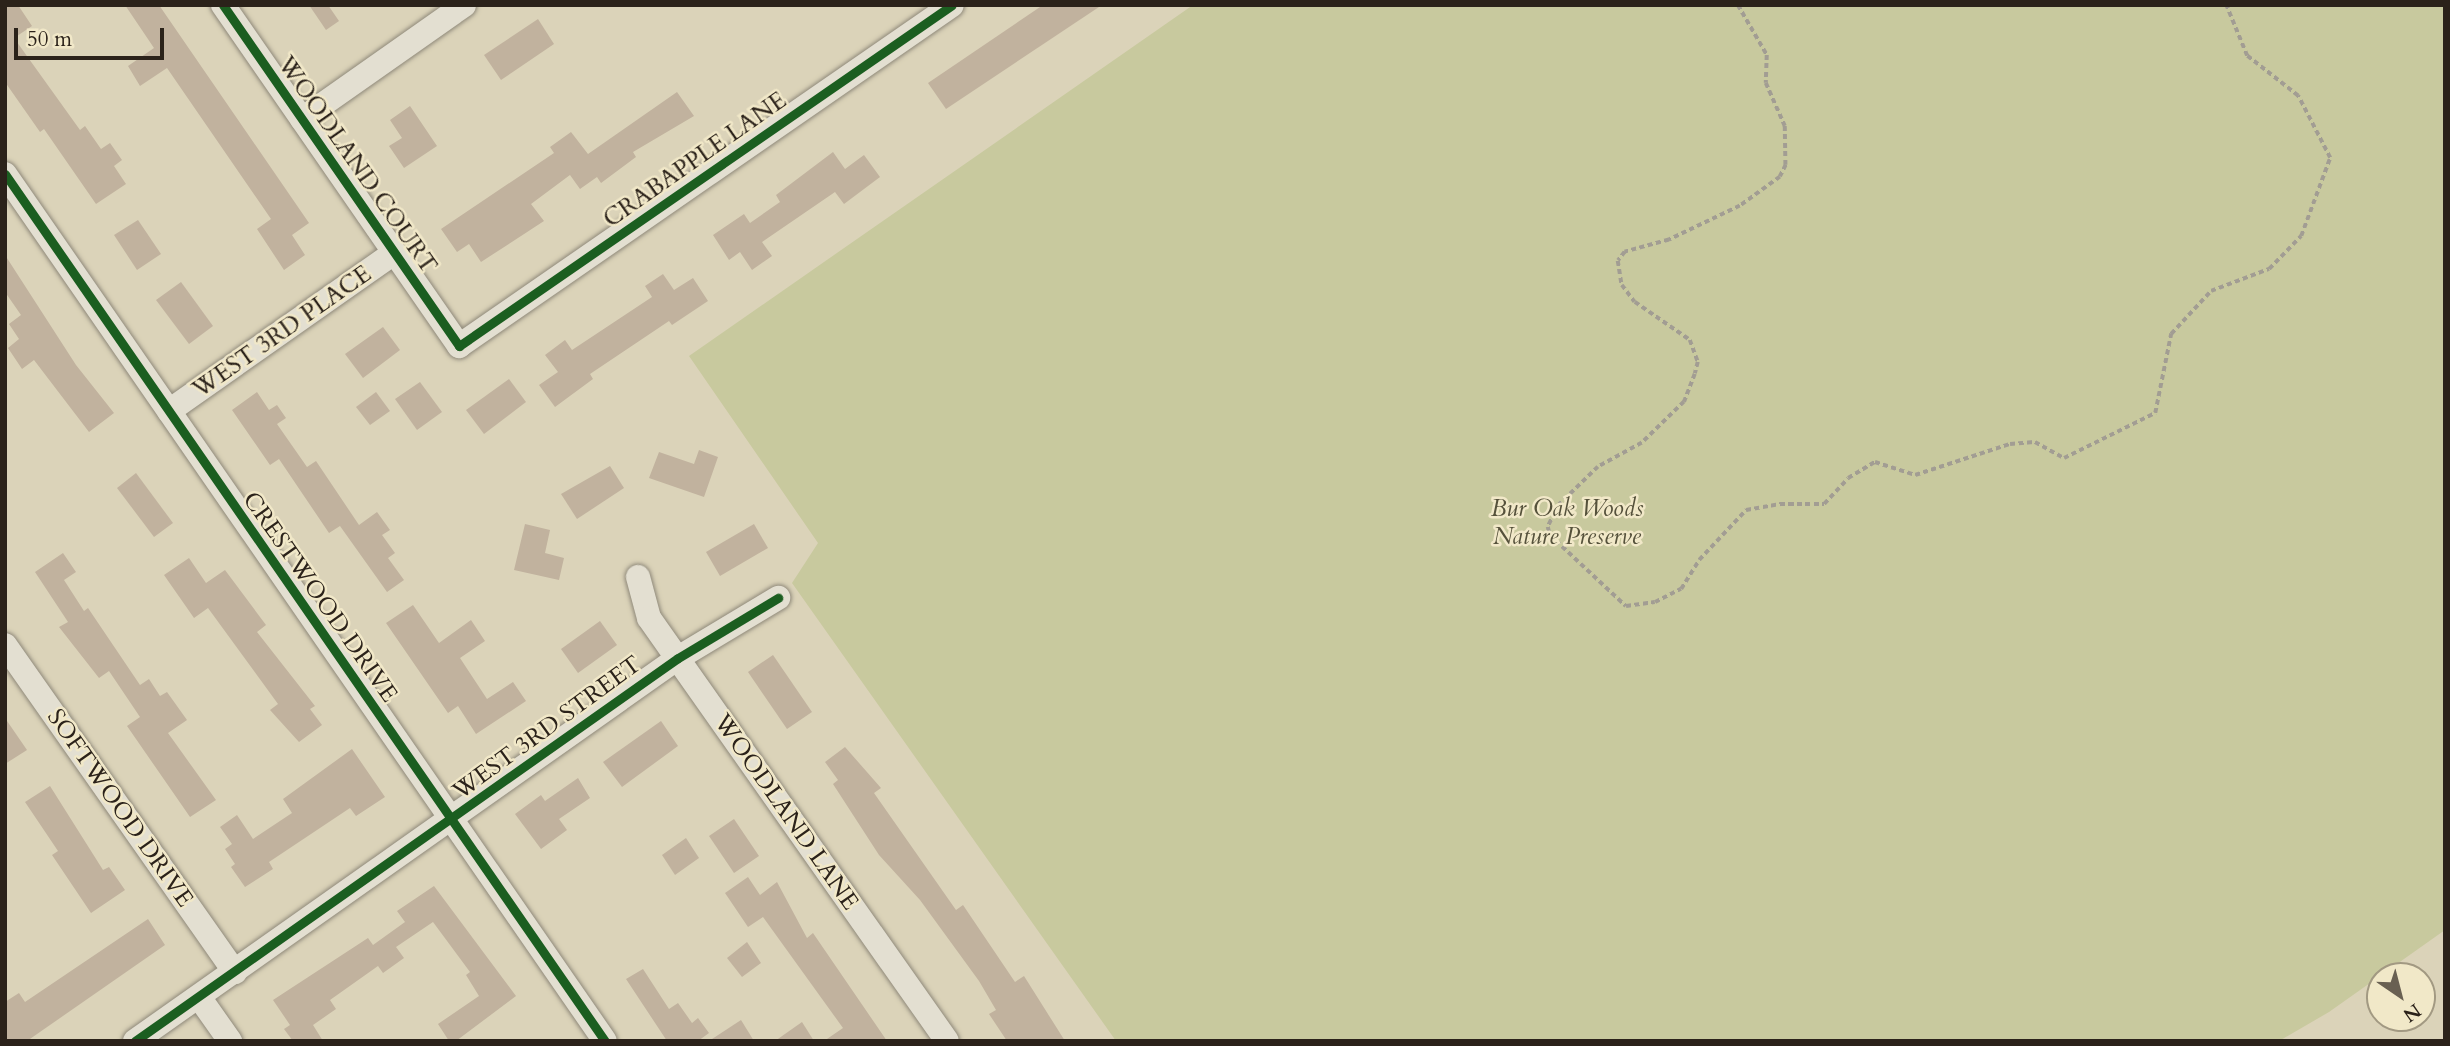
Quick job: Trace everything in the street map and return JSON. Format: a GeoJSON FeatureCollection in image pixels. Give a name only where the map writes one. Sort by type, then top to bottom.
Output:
{"type":"FeatureCollection","features":[{"type":"Feature","properties":{"kind":"street","name":"WOODLAND COURT"},"geometry":{"type":"LineString","coordinates":[[223,5],[459,346]]}},
{"type":"Feature","properties":{"kind":"street"},"geometry":{"type":"LineString","coordinates":[[302,119],[464,5]]}},
{"type":"Feature","properties":{"kind":"street","name":"CRABAPPLE LANE"},"geometry":{"type":"LineString","coordinates":[[459,346],[952,5]]}},
{"type":"Feature","properties":{"kind":"street","name":"CRESTWOOD DRIVE"},"geometry":{"type":"LineString","coordinates":[[5,174],[605,1041]]}},
{"type":"Feature","properties":{"kind":"street","name":"WEST 3RD PLACE"},"geometry":{"type":"LineString","coordinates":[[169,411],[394,253]]}},
{"type":"Feature","properties":{"kind":"street","name":"WOODLAND LANE"},"geometry":{"type":"LineString","coordinates":[[638,577],[649,618],[947,1041]]}},
{"type":"Feature","properties":{"kind":"street","name":"WEST 3RD STREET"},"geometry":{"type":"LineString","coordinates":[[135,1041],[451,821],[678,658],[778,597]]}},
{"type":"Feature","properties":{"kind":"street","name":"SOFTWOOD DRIVE"},"geometry":{"type":"LineString","coordinates":[[5,645],[235,972]]}},
{"type":"Feature","properties":{"kind":"street"},"geometry":{"type":"LineString","coordinates":[[199,997],[230,1041]]}},
{"type":"Feature","properties":{"kind":"path"},"geometry":{"type":"LineString","coordinates":[[1738,5],[1767,55],[1766,83],[1785,126],[1786,165],[1780,177],[1740,206],[1669,240],[1625,252],[1618,261],[1622,285],[1635,302],[1678,329],[1696,350],[1696,374],[1685,402],[1675,407],[1649,434],[1598,467],[1573,490],[1551,517],[1548,527],[1550,535],[1626,606],[1655,602],[1681,589],[1699,560],[1746,510],[1780,504],[1824,504],[1838,494],[1848,478],[1875,462],[1915,475],[2010,444],[2035,442],[2064,458],[2155,413],[2171,334],[2211,291],[2272,265],[2301,236],[2330,158],[2298,96],[2247,56],[2226,5]]}},
{"type":"Feature","properties":{"kind":"green space","name":"Bur Oak Woods Nature Preserve"},"geometry":{"type":"Polygon","coordinates":[[[1193,5],[2445,5],[2445,930],[2400,962],[2366,962],[2366,986],[2329,1012],[2279,1041],[1116,1041],[792,583],[818,543],[689,356],[1193,5]]]}},
{"type":"Feature","properties":{"kind":"building"},"geometry":{"type":"Polygon","coordinates":[[[5,5],[18,5],[32,26],[14,38],[80,130],[85,126],[101,149],[110,143],[122,160],[114,166],[126,184],[96,204],[44,129],[40,132],[5,82],[5,5]]]}},
{"type":"Feature","properties":{"kind":"building"},"geometry":{"type":"Polygon","coordinates":[[[125,5],[159,5],[309,223],[292,235],[305,255],[284,270],[257,229],[271,219],[167,68],[140,86],[128,66],[154,48],[125,5]]]}},
{"type":"Feature","properties":{"kind":"building"},"geometry":{"type":"Polygon","coordinates":[[[309,5],[328,5],[339,21],[326,30],[309,5]]]}},
{"type":"Feature","properties":{"kind":"building"},"geometry":{"type":"Polygon","coordinates":[[[1043,5],[1102,5],[946,109],[928,83],[1043,5]]]}},
{"type":"Feature","properties":{"kind":"building"},"geometry":{"type":"Polygon","coordinates":[[[538,19],[554,44],[501,80],[484,55],[538,19]]]}},
{"type":"Feature","properties":{"kind":"building"},"geometry":{"type":"Polygon","coordinates":[[[677,92],[694,116],[633,152],[636,157],[601,183],[597,177],[580,189],[570,175],[531,204],[544,221],[481,262],[469,244],[457,252],[441,229],[554,153],[550,147],[571,132],[588,154],[677,92]]]}},
{"type":"Feature","properties":{"kind":"building"},"geometry":{"type":"Polygon","coordinates":[[[410,106],[437,146],[404,168],[389,146],[402,138],[390,120],[410,106]]]}},
{"type":"Feature","properties":{"kind":"building"},"geometry":{"type":"Polygon","coordinates":[[[833,152],[845,169],[864,155],[880,177],[844,204],[835,192],[762,242],[772,256],[752,270],[740,252],[729,260],[713,235],[744,214],[750,223],[780,202],[776,195],[833,152]]]}},
{"type":"Feature","properties":{"kind":"building"},"geometry":{"type":"Polygon","coordinates":[[[138,220],[161,254],[137,270],[114,235],[138,220]]]}},
{"type":"Feature","properties":{"kind":"building"},"geometry":{"type":"Polygon","coordinates":[[[5,255],[76,365],[114,413],[89,432],[34,360],[22,369],[8,348],[19,339],[9,324],[21,315],[5,292],[5,255]]]}},
{"type":"Feature","properties":{"kind":"building"},"geometry":{"type":"Polygon","coordinates":[[[663,274],[674,290],[693,278],[708,301],[672,325],[669,321],[590,374],[593,379],[555,407],[539,385],[558,372],[545,355],[565,340],[572,350],[652,297],[645,286],[663,274]]]}},
{"type":"Feature","properties":{"kind":"building"},"geometry":{"type":"Polygon","coordinates":[[[181,282],[213,326],[189,344],[156,300],[181,282]]]}},
{"type":"Feature","properties":{"kind":"building"},"geometry":{"type":"Polygon","coordinates":[[[383,327],[400,350],[363,378],[345,354],[383,327]]]}},
{"type":"Feature","properties":{"kind":"building"},"geometry":{"type":"Polygon","coordinates":[[[509,379],[526,402],[484,434],[466,410],[509,379]]]}},
{"type":"Feature","properties":{"kind":"building"},"geometry":{"type":"Polygon","coordinates":[[[420,382],[442,412],[417,430],[395,399],[420,382]]]}},
{"type":"Feature","properties":{"kind":"building"},"geometry":{"type":"Polygon","coordinates":[[[257,392],[269,410],[277,405],[286,418],[277,424],[307,467],[316,461],[359,525],[377,512],[390,530],[382,535],[395,553],[388,558],[404,580],[387,592],[340,526],[329,533],[279,459],[270,465],[232,410],[257,392]]]}},
{"type":"Feature","properties":{"kind":"building"},"geometry":{"type":"Polygon","coordinates":[[[376,392],[390,411],[370,425],[356,407],[376,392]]]}},
{"type":"Feature","properties":{"kind":"building"},"geometry":{"type":"Polygon","coordinates":[[[699,450],[718,457],[704,497],[649,478],[659,452],[694,464],[699,450]]]}},
{"type":"Feature","properties":{"kind":"building"},"geometry":{"type":"Polygon","coordinates":[[[610,466],[624,488],[577,519],[561,494],[610,466]]]}},
{"type":"Feature","properties":{"kind":"building"},"geometry":{"type":"Polygon","coordinates":[[[136,473],[173,523],[154,537],[117,488],[136,473]]]}},
{"type":"Feature","properties":{"kind":"building"},"geometry":{"type":"Polygon","coordinates":[[[525,524],[550,530],[545,553],[564,558],[559,580],[514,570],[525,524]]]}},
{"type":"Feature","properties":{"kind":"building"},"geometry":{"type":"Polygon","coordinates":[[[754,524],[768,548],[720,576],[706,552],[754,524]]]}},
{"type":"Feature","properties":{"kind":"building"},"geometry":{"type":"Polygon","coordinates":[[[63,553],[76,572],[64,580],[84,611],[88,608],[140,685],[149,679],[160,696],[167,692],[187,720],[168,733],[216,800],[190,817],[127,726],[140,717],[109,671],[99,678],[59,627],[68,622],[35,572],[63,553]]]}},
{"type":"Feature","properties":{"kind":"building"},"geometry":{"type":"Polygon","coordinates":[[[189,558],[206,583],[225,570],[266,625],[257,632],[315,706],[310,709],[322,725],[299,742],[270,710],[278,704],[208,608],[194,618],[164,575],[189,558]]]}},
{"type":"Feature","properties":{"kind":"building"},"geometry":{"type":"Polygon","coordinates":[[[413,605],[439,643],[471,620],[485,641],[460,658],[487,699],[513,682],[526,701],[476,734],[458,706],[448,713],[386,623],[413,605]]]}},
{"type":"Feature","properties":{"kind":"building"},"geometry":{"type":"Polygon","coordinates":[[[600,621],[617,645],[578,673],[561,649],[600,621]]]}},
{"type":"Feature","properties":{"kind":"building"},"geometry":{"type":"Polygon","coordinates":[[[773,655],[812,712],[787,729],[748,672],[773,655]]]}},
{"type":"Feature","properties":{"kind":"building"},"geometry":{"type":"Polygon","coordinates":[[[5,718],[27,750],[5,764],[5,718]]]}},
{"type":"Feature","properties":{"kind":"building"},"geometry":{"type":"Polygon","coordinates":[[[661,721],[678,746],[622,787],[603,762],[661,721]]]}},
{"type":"Feature","properties":{"kind":"building"},"geometry":{"type":"Polygon","coordinates":[[[845,747],[881,788],[874,793],[956,910],[963,905],[1015,982],[1024,976],[1065,1041],[1007,1041],[989,1014],[996,1010],[979,981],[920,900],[879,855],[833,784],[838,780],[825,762],[845,747]]]}},
{"type":"Feature","properties":{"kind":"building"},"geometry":{"type":"Polygon","coordinates":[[[352,749],[385,797],[356,816],[350,808],[269,862],[273,869],[245,887],[231,867],[235,864],[225,849],[232,844],[220,827],[237,815],[253,839],[292,813],[283,799],[352,749]]]}},
{"type":"Feature","properties":{"kind":"building"},"geometry":{"type":"Polygon","coordinates":[[[578,778],[590,798],[559,819],[567,830],[541,849],[515,814],[541,795],[545,801],[578,778]]]}},
{"type":"Feature","properties":{"kind":"building"},"geometry":{"type":"Polygon","coordinates":[[[50,786],[103,870],[109,867],[125,890],[91,913],[52,855],[58,851],[25,802],[50,786]]]}},
{"type":"Feature","properties":{"kind":"building"},"geometry":{"type":"Polygon","coordinates":[[[734,819],[759,856],[734,873],[709,836],[734,819]]]}},
{"type":"Feature","properties":{"kind":"building"},"geometry":{"type":"Polygon","coordinates":[[[686,838],[699,858],[675,875],[662,855],[686,838]]]}},
{"type":"Feature","properties":{"kind":"building"},"geometry":{"type":"Polygon","coordinates":[[[748,877],[760,895],[777,882],[807,938],[813,933],[887,1041],[824,1041],[843,1028],[763,917],[748,927],[725,893],[748,877]]]}},
{"type":"Feature","properties":{"kind":"building"},"geometry":{"type":"Polygon","coordinates":[[[434,886],[516,996],[456,1041],[449,1041],[438,1024],[479,996],[466,975],[470,972],[433,922],[396,947],[404,958],[383,973],[378,966],[330,1000],[336,1009],[313,1025],[323,1041],[293,1041],[284,1029],[290,1025],[273,1000],[368,938],[373,945],[405,922],[397,911],[434,886]]]}},
{"type":"Feature","properties":{"kind":"building"},"geometry":{"type":"Polygon","coordinates":[[[148,919],[165,945],[27,1041],[5,1041],[5,1002],[19,993],[25,1002],[148,919]]]}},
{"type":"Feature","properties":{"kind":"building"},"geometry":{"type":"Polygon","coordinates":[[[747,942],[761,963],[742,977],[727,958],[747,942]]]}},
{"type":"Feature","properties":{"kind":"building"},"geometry":{"type":"Polygon","coordinates":[[[643,969],[669,1009],[678,1003],[692,1023],[698,1018],[709,1033],[698,1041],[667,1041],[626,979],[643,969]]]}},
{"type":"Feature","properties":{"kind":"building"},"geometry":{"type":"Polygon","coordinates":[[[741,1020],[754,1041],[709,1041],[741,1020]]]}},
{"type":"Feature","properties":{"kind":"building"},"geometry":{"type":"Polygon","coordinates":[[[802,1022],[814,1041],[775,1041],[802,1022]]]}},
{"type":"Feature","properties":{"kind":"cycle path"},"geometry":{"type":"LineString","coordinates":[[223,5],[459,346],[952,5]]}},
{"type":"Feature","properties":{"kind":"cycle path"},"geometry":{"type":"LineString","coordinates":[[5,174],[605,1041]]}},
{"type":"Feature","properties":{"kind":"cycle path"},"geometry":{"type":"LineString","coordinates":[[135,1041],[678,658],[778,598]]}}]}
